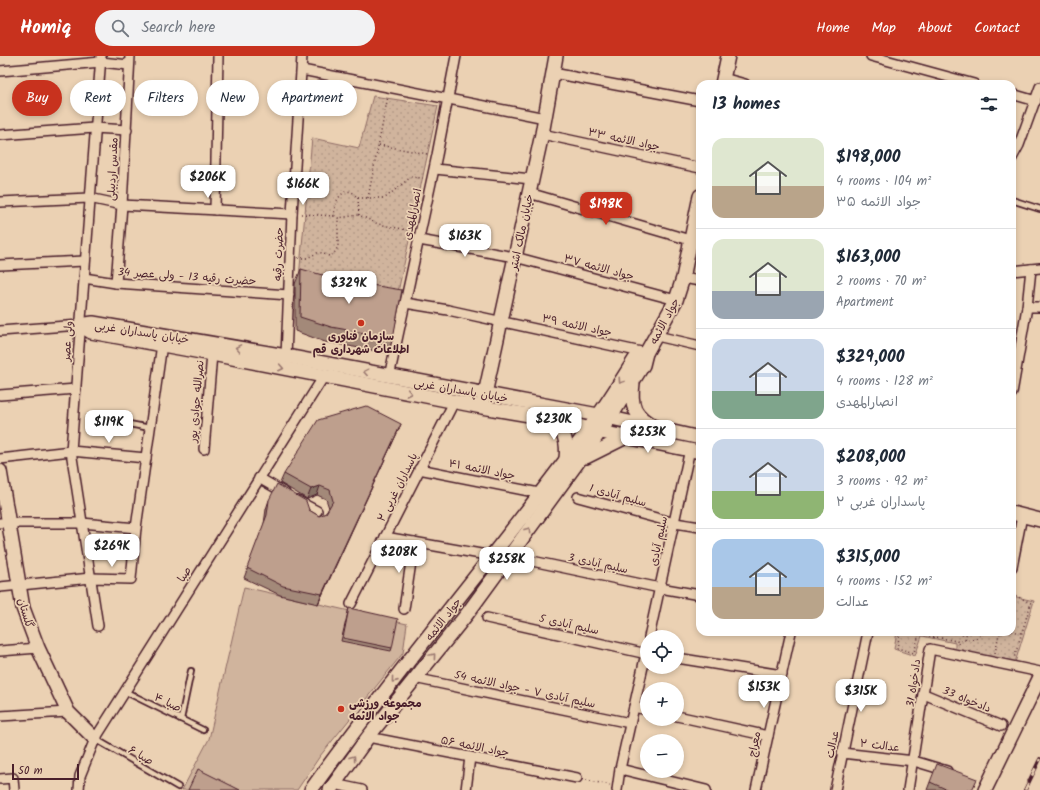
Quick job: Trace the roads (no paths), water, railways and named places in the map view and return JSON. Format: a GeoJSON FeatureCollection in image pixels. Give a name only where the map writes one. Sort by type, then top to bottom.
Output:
{"type":"FeatureCollection","features":[{"type":"Feature","properties":{"kind":"street"},"geometry":{"type":"LineString","coordinates":[[215,210],[218,56]]}},
{"type":"Feature","properties":{"kind":"street","name":"حضرت رقیه"},"geometry":{"type":"LineString","coordinates":[[286,356],[292,214],[302,56]]}},
{"type":"Feature","properties":{"kind":"street","name":"انصارالمهدی"},"geometry":{"type":"LineString","coordinates":[[389,377],[449,98],[456,56]]}},
{"type":"Feature","properties":{"kind":"street","name":"خیابان مالک اشتر"},"geometry":{"type":"LineString","coordinates":[[482,407],[542,134],[556,56]]}},
{"type":"Feature","properties":{"kind":"street"},"geometry":{"type":"LineString","coordinates":[[723,80],[728,56]]}},
{"type":"Feature","properties":{"kind":"street"},"geometry":{"type":"LineString","coordinates":[[871,56],[959,80]]}},
{"type":"Feature","properties":{"kind":"street"},"geometry":{"type":"LineString","coordinates":[[0,71],[101,59],[129,60]]}},
{"type":"Feature","properties":{"kind":"street","name":"ولی عصر"},"geometry":{"type":"LineString","coordinates":[[98,626],[71,451],[94,128],[101,59]]}},
{"type":"Feature","properties":{"kind":"street","name":"مقدس اردبیلی"},"geometry":{"type":"LineString","coordinates":[[116,283],[127,130],[129,60]]}},
{"type":"Feature","properties":{"kind":"street"},"geometry":{"type":"LineString","coordinates":[[302,70],[376,83],[545,118]]}},
{"type":"Feature","properties":{"kind":"street"},"geometry":{"type":"LineString","coordinates":[[553,73],[696,100]]}},
{"type":"Feature","properties":{"kind":"street"},"geometry":{"type":"LineString","coordinates":[[1016,151],[1036,101],[1040,87]]}},
{"type":"Feature","properties":{"kind":"street"},"geometry":{"type":"LineString","coordinates":[[1016,95],[1036,101]]}},
{"type":"Feature","properties":{"kind":"street"},"geometry":{"type":"LineString","coordinates":[[0,135],[94,128],[127,130]]}},
{"type":"Feature","properties":{"kind":"street","name":"جواد الائمه ۳۳"},"geometry":{"type":"LineString","coordinates":[[542,134],[696,167]]}},
{"type":"Feature","properties":{"kind":"street"},"geometry":{"type":"LineString","coordinates":[[434,169],[531,179]]}},
{"type":"Feature","properties":{"kind":"street"},"geometry":{"type":"LineString","coordinates":[[529,193],[690,240]]}},
{"type":"Feature","properties":{"kind":"street"},"geometry":{"type":"LineString","coordinates":[[0,202],[89,198],[122,205],[292,214]]}},
{"type":"Feature","properties":{"kind":"street","name":"جواد الائمه"},"geometry":{"type":"LineString","coordinates":[[332,787],[368,737],[414,678],[467,614],[581,460],[595,430],[643,365],[646,353],[676,300],[683,278],[690,240],[696,223]]}},
{"type":"Feature","properties":{"kind":"street","name":"جواد الائمه ۳۷"},"geometry":{"type":"LineString","coordinates":[[420,236],[515,257],[676,300]]}},
{"type":"Feature","properties":{"kind":"street"},"geometry":{"type":"LineString","coordinates":[[0,265],[85,261]]}},
{"type":"Feature","properties":{"kind":"street"},"geometry":{"type":"LineString","coordinates":[[1016,271],[1036,268],[1027,307],[1016,370]]}},
{"type":"Feature","properties":{"kind":"street","name":"حضرت رقیه 13 - ولی عصر 34"},"geometry":{"type":"LineString","coordinates":[[84,278],[116,283],[289,296]]}},
{"type":"Feature","properties":{"kind":"street"},"geometry":{"type":"LineString","coordinates":[[683,278],[696,280]]}},
{"type":"Feature","properties":{"kind":"street","name":"جواد الائمه ۳۹"},"geometry":{"type":"LineString","coordinates":[[405,303],[502,321],[646,353]]}},
{"type":"Feature","properties":{"kind":"street"},"geometry":{"type":"LineString","coordinates":[[1027,307],[1040,306]]}},
{"type":"Feature","properties":{"kind":"street","name":"خیابان پاسداران غربی"},"geometry":{"type":"LineString","coordinates":[[80,325],[93,323],[286,356],[389,377],[604,417],[696,437]]}},
{"type":"Feature","properties":{"kind":"street"},"geometry":{"type":"LineString","coordinates":[[0,331],[80,325]]}},
{"type":"Feature","properties":{"kind":"street","name":"خیابان پاسداران غربی"},"geometry":{"type":"LineString","coordinates":[[80,325],[91,332],[162,344],[454,402],[553,419],[626,437],[695,450]]}},
{"type":"Feature","properties":{"kind":"street"},"geometry":{"type":"LineString","coordinates":[[657,336],[696,345]]}},
{"type":"Feature","properties":{"kind":"street"},"geometry":{"type":"LineString","coordinates":[[0,587],[91,578],[131,579],[136,528],[162,344]]}},
{"type":"Feature","properties":{"kind":"street","name":"جواد الائمه"},"geometry":{"type":"LineString","coordinates":[[604,417],[635,359],[646,353]]}},
{"type":"Feature","properties":{"kind":"street","name":"نصرالله جوادی پور"},"geometry":{"type":"LineString","coordinates":[[204,449],[212,354]]}},
{"type":"Feature","properties":{"kind":"street","name":"صبا"},"geometry":{"type":"LineString","coordinates":[[79,790],[80,776],[95,739],[324,376]]}},
{"type":"Feature","properties":{"kind":"street"},"geometry":{"type":"LineString","coordinates":[[633,380],[631,398],[637,414],[662,430]]}},
{"type":"Feature","properties":{"kind":"street"},"geometry":{"type":"LineString","coordinates":[[0,395],[76,389]]}},
{"type":"Feature","properties":{"kind":"street","name":"پاسداران غربی ۲"},"geometry":{"type":"LineString","coordinates":[[351,604],[454,402]]}},
{"type":"Feature","properties":{"kind":"street"},"geometry":{"type":"LineString","coordinates":[[553,419],[563,430],[568,447],[566,459]]}},
{"type":"Feature","properties":{"kind":"street","name":"جواد الائمه"},"geometry":{"type":"LineString","coordinates":[[311,790],[354,730],[492,556],[539,493],[566,459],[595,430]]}},
{"type":"Feature","properties":{"kind":"street"},"geometry":{"type":"LineString","coordinates":[[581,460],[626,437]]}},
{"type":"Feature","properties":{"kind":"street","name":"سلیم آبادی"},"geometry":{"type":"LineString","coordinates":[[651,630],[675,522],[695,450]]}},
{"type":"Feature","properties":{"kind":"street"},"geometry":{"type":"LineString","coordinates":[[0,459],[71,451],[146,458]]}},
{"type":"Feature","properties":{"kind":"street","name":"جواد الائمه ۴۱"},"geometry":{"type":"LineString","coordinates":[[419,469],[539,493]]}},
{"type":"Feature","properties":{"kind":"street","name":"گلستان"},"geometry":{"type":"LineString","coordinates":[[0,471],[4,523],[23,608],[38,648],[68,712],[95,739]]}},
{"type":"Feature","properties":{"kind":"street"},"geometry":{"type":"LineString","coordinates":[[259,478],[316,511]]}},
{"type":"Feature","properties":{"kind":"street","name":"سلیم آبادی 1"},"geometry":{"type":"LineString","coordinates":[[578,497],[696,526]]}},
{"type":"Feature","properties":{"kind":"street"},"geometry":{"type":"LineString","coordinates":[[1016,525],[1017,515],[1040,520]]}},
{"type":"Feature","properties":{"kind":"street"},"geometry":{"type":"LineString","coordinates":[[4,523],[82,523],[136,528]]}},
{"type":"Feature","properties":{"kind":"street"},"geometry":{"type":"LineString","coordinates":[[385,537],[492,556]]}},
{"type":"Feature","properties":{"kind":"street"},"geometry":{"type":"LineString","coordinates":[[404,609],[414,542]]}},
{"type":"Feature","properties":{"kind":"street","name":"سلیم آبادی 3"},"geometry":{"type":"LineString","coordinates":[[532,561],[696,594]]}},
{"type":"Feature","properties":{"kind":"street","name":"سلیم آبادی 5"},"geometry":{"type":"LineString","coordinates":[[488,618],[640,650]]}},
{"type":"Feature","properties":{"kind":"street","name":"معراج"},"geometry":{"type":"LineString","coordinates":[[756,790],[790,636]]}},
{"type":"Feature","properties":{"kind":"street","name":"عدالت"},"geometry":{"type":"LineString","coordinates":[[835,790],[867,636]]}},
{"type":"Feature","properties":{"kind":"street"},"geometry":{"type":"LineString","coordinates":[[0,651],[38,648]]}},
{"type":"Feature","properties":{"kind":"street","name":"دادخواه 31"},"geometry":{"type":"LineString","coordinates":[[908,790],[914,761],[930,649],[1040,672]]}},
{"type":"Feature","properties":{"kind":"street"},"geometry":{"type":"LineString","coordinates":[[684,659],[782,675]]}},
{"type":"Feature","properties":{"kind":"street"},"geometry":{"type":"LineString","coordinates":[[617,788],[642,674]]}},
{"type":"Feature","properties":{"kind":"street"},"geometry":{"type":"LineString","coordinates":[[985,785],[1040,677]]}},
{"type":"Feature","properties":{"kind":"street","name":"سلیم آبادی ۷ - جواد الائمه 54"},"geometry":{"type":"LineString","coordinates":[[414,678],[630,724]]}},
{"type":"Feature","properties":{"kind":"street","name":"دادخواه 33"},"geometry":{"type":"LineString","coordinates":[[924,694],[1001,726]]}},
{"type":"Feature","properties":{"kind":"street"},"geometry":{"type":"LineString","coordinates":[[634,707],[640,708]]}},
{"type":"Feature","properties":{"kind":"street"},"geometry":{"type":"LineString","coordinates":[[0,716],[68,712]]}},
{"type":"Feature","properties":{"kind":"street"},"geometry":{"type":"LineString","coordinates":[[684,718],[768,736]]}},
{"type":"Feature","properties":{"kind":"street","name":"جواد الائمه ۵۶"},"geometry":{"type":"LineString","coordinates":[[368,737],[577,778]]}},
{"type":"Feature","properties":{"kind":"street","name":"عدالت ۲"},"geometry":{"type":"LineString","coordinates":[[842,753],[914,761],[959,775]]}},
{"type":"Feature","properties":{"kind":"street"},"geometry":{"type":"LineString","coordinates":[[466,790],[470,757]]}},
{"type":"Feature","properties":{"kind":"street"},"geometry":{"type":"LineString","coordinates":[[620,769],[706,790]]}},
{"type":"Feature","properties":{"kind":"street"},"geometry":{"type":"LineString","coordinates":[[0,779],[13,778],[14,790]]}},
{"type":"Feature","properties":{"kind":"street"},"geometry":{"type":"LineString","coordinates":[[332,787],[362,790]]}},
{"type":"Feature","properties":{"kind":"lane"},"geometry":{"type":"LineString","coordinates":[[1016,201],[1040,209]]}},
{"type":"Feature","properties":{"kind":"lane"},"geometry":{"type":"LineString","coordinates":[[108,420],[150,428]]}},
{"type":"Feature","properties":{"kind":"lane"},"geometry":{"type":"LineString","coordinates":[[181,719],[191,671]]}},
{"type":"Feature","properties":{"kind":"lane","name":"صبا ۴"},"geometry":{"type":"LineString","coordinates":[[124,691],[203,730]]}},
{"type":"Feature","properties":{"kind":"lane","name":"صبا ۶"},"geometry":{"type":"LineString","coordinates":[[95,739],[178,787]]}},
{"type":"Feature","properties":{"kind":"railway"},"geometry":{"type":"LineString","coordinates":[[1025,790],[1040,759]]}},
{"type":"Feature","properties":{"kind":"place","name":"سازمان فناوری اطلاعات شهرداری قم"},"geometry":{"type":"Point","coordinates":[361,323]}},
{"type":"Feature","properties":{"kind":"place","name":"مجموعه ورزشی جواد الائمه"},"geometry":{"type":"Point","coordinates":[341,709]}}]}
